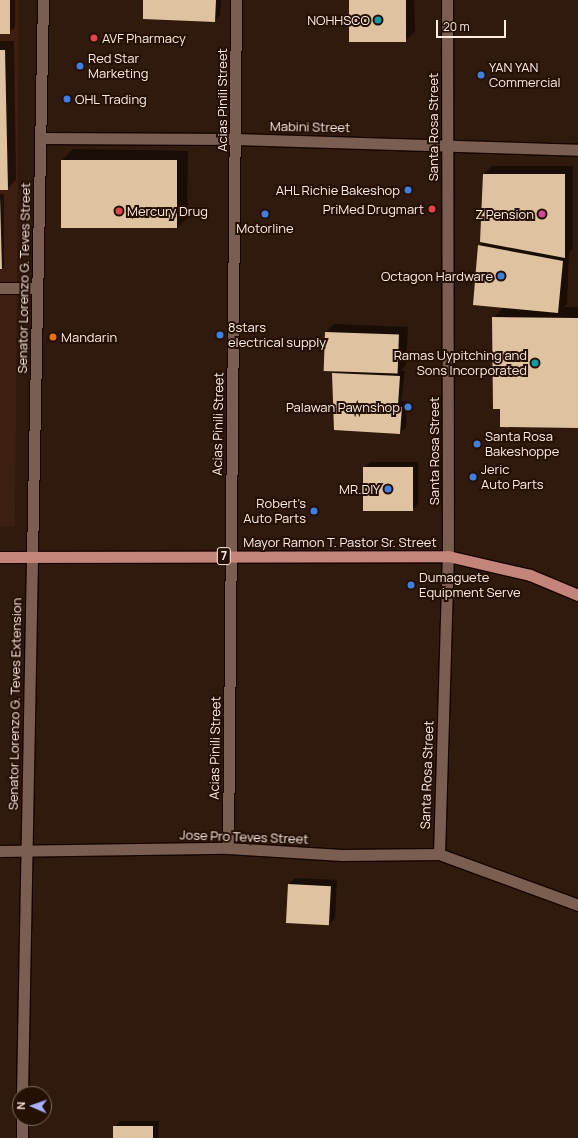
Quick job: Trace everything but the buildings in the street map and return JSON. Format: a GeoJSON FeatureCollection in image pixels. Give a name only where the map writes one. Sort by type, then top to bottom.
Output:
{"type":"FeatureCollection","features":[{"type":"Feature","properties":{"kind":"main road","name":"Mayor Ramon T. Pastor Sr. Street"},"geometry":{"type":"LineString","coordinates":[[0,557],[448,556],[530,575],[578,595]]}},
{"type":"Feature","properties":{"kind":"street","name":"Senator Lorenzo G. Teves Street"},"geometry":{"type":"LineString","coordinates":[[32,557],[43,0]]}},
{"type":"Feature","properties":{"kind":"street","name":"Acias Pinili Street"},"geometry":{"type":"LineString","coordinates":[[228,848],[236,0]]}},
{"type":"Feature","properties":{"kind":"street","name":"Santa Rosa Street"},"geometry":{"type":"LineString","coordinates":[[439,854],[448,556],[447,0]]}},
{"type":"Feature","properties":{"kind":"street","name":"Mabini Street"},"geometry":{"type":"LineString","coordinates":[[41,138],[235,139],[578,150]]}},
{"type":"Feature","properties":{"kind":"street"},"geometry":{"type":"LineString","coordinates":[[0,288],[37,288]]}},
{"type":"Feature","properties":{"kind":"street","name":"Senator Lorenzo G. Teves Extension"},"geometry":{"type":"LineString","coordinates":[[22,1086],[32,557]]}},
{"type":"Feature","properties":{"kind":"street","name":"Jose Pro Teves Street"},"geometry":{"type":"LineString","coordinates":[[0,851],[228,848],[342,855],[439,854]]}},
{"type":"Feature","properties":{"kind":"street"},"geometry":{"type":"LineString","coordinates":[[439,854],[578,905]]}},
{"type":"Feature","properties":{"kind":"street"},"geometry":{"type":"LineString","coordinates":[[22,1126],[22,1138]]}},
{"type":"Feature","properties":{"kind":"shaded area"},"geometry":{"type":"Polygon","coordinates":[[[0,0],[19,0],[15,526],[0,526],[0,0]]]}},
{"type":"Feature","properties":{"kind":"place","name":"NOHHSCO"},"geometry":{"type":"Point","coordinates":[378,20]}},
{"type":"Feature","properties":{"kind":"place","name":"AVF Pharmacy"},"geometry":{"type":"Point","coordinates":[94,38]}},
{"type":"Feature","properties":{"kind":"place","name":"Red Star Marketing"},"geometry":{"type":"Point","coordinates":[80,66]}},
{"type":"Feature","properties":{"kind":"place","name":"YAN YAN Commercial"},"geometry":{"type":"Point","coordinates":[481,75]}},
{"type":"Feature","properties":{"kind":"place","name":"OHL Trading"},"geometry":{"type":"Point","coordinates":[67,99]}},
{"type":"Feature","properties":{"kind":"place","name":"AHL Richie Bakeshop"},"geometry":{"type":"Point","coordinates":[408,190]}},
{"type":"Feature","properties":{"kind":"place","name":"PriMed Drugmart"},"geometry":{"type":"Point","coordinates":[432,209]}},
{"type":"Feature","properties":{"kind":"place","name":"Mercury Drug"},"geometry":{"type":"Point","coordinates":[119,211]}},
{"type":"Feature","properties":{"kind":"place","name":"Motorline"},"geometry":{"type":"Point","coordinates":[265,214]}},
{"type":"Feature","properties":{"kind":"place","name":"Z Pension"},"geometry":{"type":"Point","coordinates":[542,214]}},
{"type":"Feature","properties":{"kind":"place","name":"Octagon Hardware"},"geometry":{"type":"Point","coordinates":[501,276]}},
{"type":"Feature","properties":{"kind":"place","name":"8stars electrical supply"},"geometry":{"type":"Point","coordinates":[220,335]}},
{"type":"Feature","properties":{"kind":"place","name":"Mandarin"},"geometry":{"type":"Point","coordinates":[53,337]}},
{"type":"Feature","properties":{"kind":"place","name":"Ramas Uypitching and Sons Incorporated"},"geometry":{"type":"Point","coordinates":[535,363]}},
{"type":"Feature","properties":{"kind":"place","name":"Palawan Pawnshop"},"geometry":{"type":"Point","coordinates":[408,407]}},
{"type":"Feature","properties":{"kind":"place","name":"Santa Rosa Bakeshoppe"},"geometry":{"type":"Point","coordinates":[477,444]}},
{"type":"Feature","properties":{"kind":"place","name":"Jeric Auto Parts"},"geometry":{"type":"Point","coordinates":[473,477]}},
{"type":"Feature","properties":{"kind":"place","name":"MR.DIY"},"geometry":{"type":"Point","coordinates":[388,489]}},
{"type":"Feature","properties":{"kind":"place","name":"Robert's Auto Parts"},"geometry":{"type":"Point","coordinates":[314,511]}},
{"type":"Feature","properties":{"kind":"place","name":"Dumaguete Equipment Serve"},"geometry":{"type":"Point","coordinates":[411,585]}}]}
